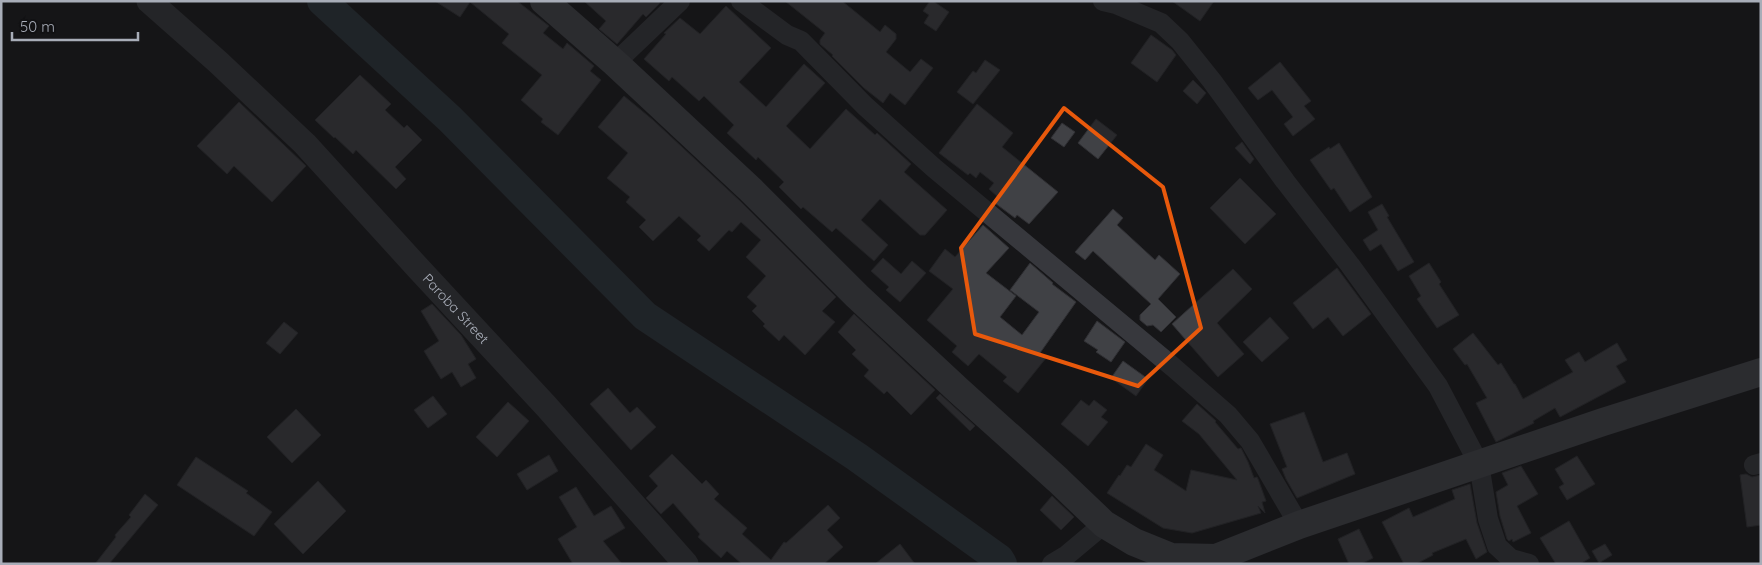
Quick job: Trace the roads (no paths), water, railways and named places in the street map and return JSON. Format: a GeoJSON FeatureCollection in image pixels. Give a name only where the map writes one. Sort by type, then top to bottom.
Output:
{"type":"FeatureCollection","features":[{"type":"Feature","properties":{"kind":"main road"},"geometry":{"type":"LineString","coordinates":[[544,1],[615,63],[751,190],[857,296],[1104,524],[1134,542],[1171,557],[1216,558],[1299,525],[1603,422],[1761,372]]}},
{"type":"Feature","properties":{"kind":"street","name":"Paroba Street"},"geometry":{"type":"LineString","coordinates":[[149,1],[218,62],[305,144],[546,406],[682,562]]}},
{"type":"Feature","properties":{"kind":"street"},"geometry":{"type":"LineString","coordinates":[[615,63],[680,1]]}},
{"type":"Feature","properties":{"kind":"street"},"geometry":{"type":"LineString","coordinates":[[741,1],[787,35],[801,41],[865,106],[934,168],[1228,415],[1250,441],[1299,525]]}},
{"type":"Feature","properties":{"kind":"street"},"geometry":{"type":"LineString","coordinates":[[1103,1],[1116,4],[1161,23],[1180,40],[1212,81],[1438,386],[1479,464],[1488,519],[1497,546],[1511,560],[1529,564]]}},
{"type":"Feature","properties":{"kind":"street"},"geometry":{"type":"LineString","coordinates":[[1052,564],[1067,555],[1104,524]]}},
{"type":"Feature","properties":{"kind":"waterway"},"geometry":{"type":"LineString","coordinates":[[322,1],[450,119],[645,316],[857,457],[999,559],[1002,564]]}}]}
